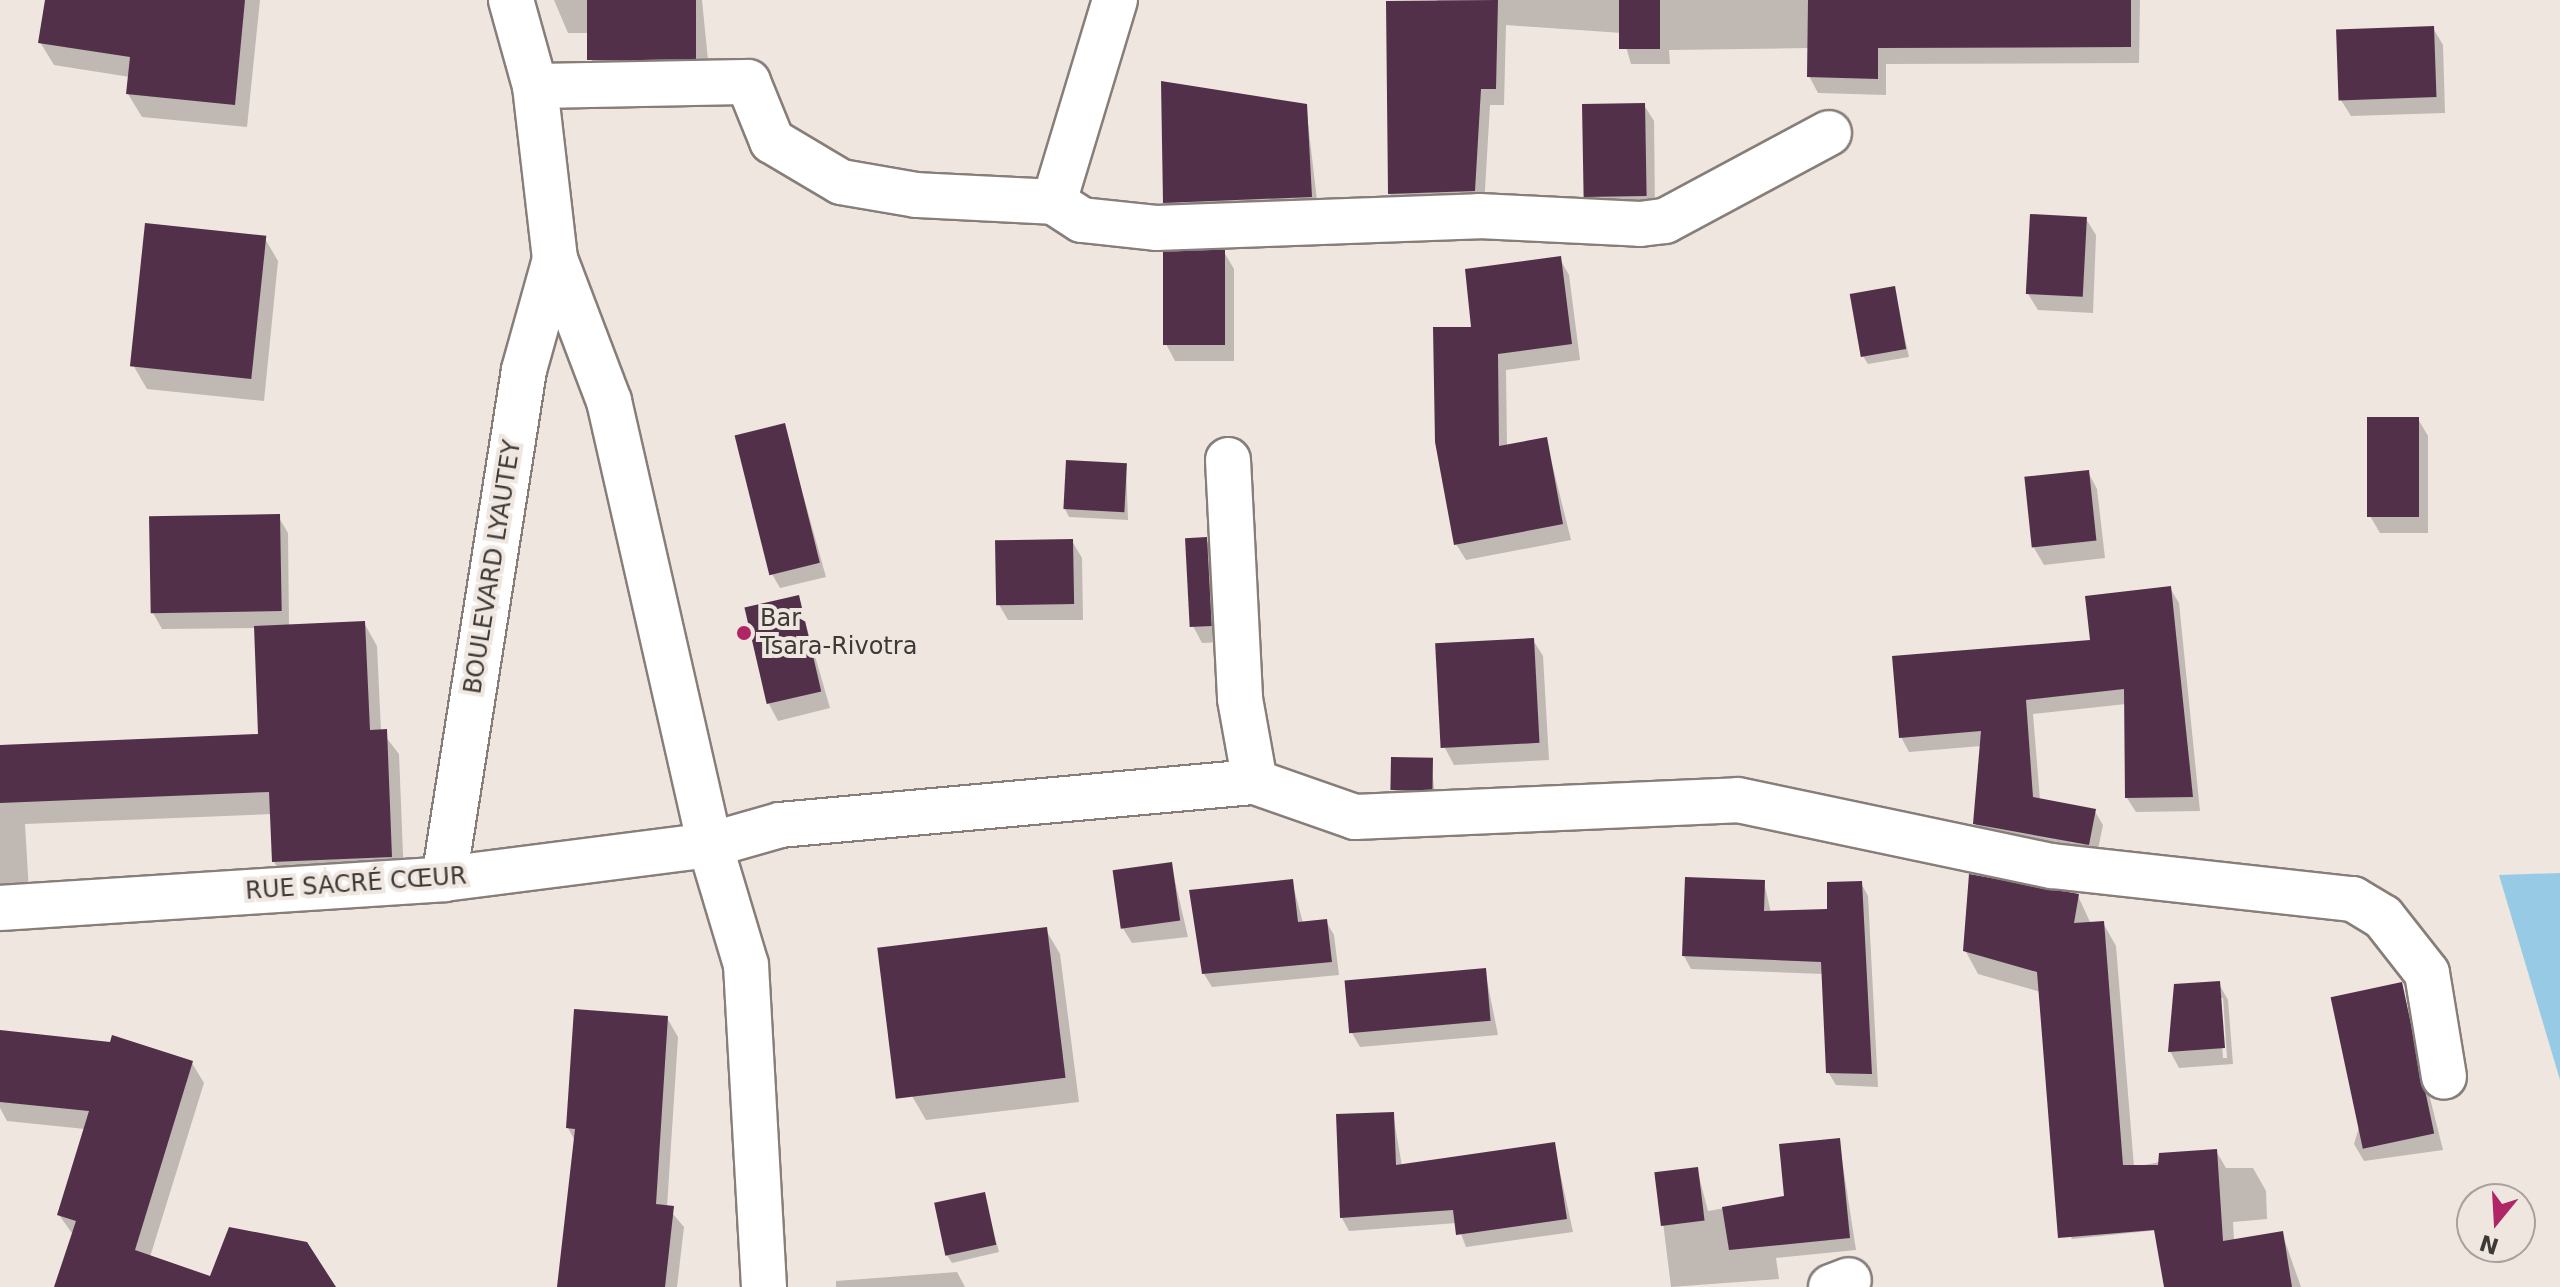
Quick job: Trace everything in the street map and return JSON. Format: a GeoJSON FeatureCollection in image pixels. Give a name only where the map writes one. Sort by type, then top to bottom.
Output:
{"type":"FeatureCollection","features":[{"type":"Feature","properties":{"kind":"street","name":"BOULEVARD LYAUTEY"},"geometry":{"type":"LineString","coordinates":[[511,0],[535,86],[555,259],[609,401],[710,845],[746,965],[764,1287]]}},
{"type":"Feature","properties":{"kind":"street"},"geometry":{"type":"LineString","coordinates":[[1054,202],[1115,0]]}},
{"type":"Feature","properties":{"kind":"street"},"geometry":{"type":"LineString","coordinates":[[535,86],[748,82],[772,141],[841,182],[916,195],[1054,202],[1082,220],[1156,228],[1479,216],[1640,224],[1665,221],[1829,133]]}},
{"type":"Feature","properties":{"kind":"street","name":"BOULEVARD LYAUTEY"},"geometry":{"type":"LineString","coordinates":[[444,879],[524,370],[555,259]]}},
{"type":"Feature","properties":{"kind":"street"},"geometry":{"type":"LineString","coordinates":[[1228,460],[1240,699],[1255,782],[1355,817],[1738,800],[2052,866],[2353,899],[2383,917],[2427,973],[2444,1077]]}},
{"type":"Feature","properties":{"kind":"street","name":"RUE SACRÉ CŒUR"},"geometry":{"type":"LineString","coordinates":[[0,908],[444,879],[710,845],[780,825],[1255,782]]}},
{"type":"Feature","properties":{"kind":"water"},"geometry":{"type":"Polygon","coordinates":[[[2560,873],[2560,1080],[2499,875],[2560,873]]]}},
{"type":"Feature","properties":{"kind":"building"},"geometry":{"type":"Polygon","coordinates":[[[45,0],[245,0],[235,105],[126,94],[130,57],[38,43],[45,0]]]}},
{"type":"Feature","properties":{"kind":"building"},"geometry":{"type":"Polygon","coordinates":[[[587,0],[696,0],[696,60],[587,60],[587,0]]]}},
{"type":"Feature","properties":{"kind":"building"},"geometry":{"type":"Polygon","coordinates":[[[1498,0],[1496,89],[1481,89],[1475,191],[1388,194],[1386,1],[1498,0]]]}},
{"type":"Feature","properties":{"kind":"building"},"geometry":{"type":"Polygon","coordinates":[[[1619,0],[1660,0],[1660,49],[1619,49],[1619,0]]]}},
{"type":"Feature","properties":{"kind":"building"},"geometry":{"type":"Polygon","coordinates":[[[1808,0],[2131,0],[2131,47],[1878,48],[1878,79],[1807,77],[1808,0]]]}},
{"type":"Feature","properties":{"kind":"building"},"geometry":{"type":"Polygon","coordinates":[[[2434,26],[2436,97],[2339,100],[2336,29],[2434,26]]]}},
{"type":"Feature","properties":{"kind":"building"},"geometry":{"type":"Polygon","coordinates":[[[1161,81],[1307,104],[1312,197],[1163,203],[1161,81]]]}},
{"type":"Feature","properties":{"kind":"building"},"geometry":{"type":"Polygon","coordinates":[[[1645,103],[1647,196],[1584,197],[1582,104],[1645,103]]]}},
{"type":"Feature","properties":{"kind":"building"},"geometry":{"type":"Polygon","coordinates":[[[2030,214],[2087,217],[2083,297],[2026,294],[2030,214]]]}},
{"type":"Feature","properties":{"kind":"building"},"geometry":{"type":"Polygon","coordinates":[[[145,223],[266,236],[251,379],[130,366],[145,223]]]}},
{"type":"Feature","properties":{"kind":"building"},"geometry":{"type":"Polygon","coordinates":[[[1163,250],[1225,250],[1225,345],[1163,345],[1163,250]]]}},
{"type":"Feature","properties":{"kind":"building"},"geometry":{"type":"Polygon","coordinates":[[[1561,256],[1572,344],[1498,354],[1499,446],[1547,437],[1563,524],[1454,545],[1435,442],[1433,327],[1471,327],[1465,269],[1561,256]]]}},
{"type":"Feature","properties":{"kind":"building"},"geometry":{"type":"Polygon","coordinates":[[[1895,286],[1906,349],[1861,357],[1850,294],[1895,286]]]}},
{"type":"Feature","properties":{"kind":"building"},"geometry":{"type":"Polygon","coordinates":[[[2367,417],[2419,417],[2419,517],[2367,517],[2367,417]]]}},
{"type":"Feature","properties":{"kind":"building"},"geometry":{"type":"Polygon","coordinates":[[[785,423],[820,563],[769,575],[735,436],[785,423]]]}},
{"type":"Feature","properties":{"kind":"building"},"geometry":{"type":"Polygon","coordinates":[[[1066,460],[1127,463],[1124,512],[1063,509],[1066,460]]]}},
{"type":"Feature","properties":{"kind":"building"},"geometry":{"type":"Polygon","coordinates":[[[2089,470],[2096,541],[2032,547],[2024,477],[2089,470]]]}},
{"type":"Feature","properties":{"kind":"building"},"geometry":{"type":"Polygon","coordinates":[[[280,514],[282,611],[151,613],[149,516],[280,514]]]}},
{"type":"Feature","properties":{"kind":"building"},"geometry":{"type":"Polygon","coordinates":[[[1207,537],[1212,626],[1190,627],[1185,538],[1207,537]]]}},
{"type":"Feature","properties":{"kind":"building"},"geometry":{"type":"Polygon","coordinates":[[[1073,539],[1074,604],[996,605],[995,540],[1073,539]]]}},
{"type":"Feature","properties":{"kind":"building"},"geometry":{"type":"Polygon","coordinates":[[[2171,586],[2193,797],[2125,798],[2124,689],[2026,700],[2033,797],[2096,809],[2089,845],[1973,824],[1981,731],[1899,738],[1892,656],[2090,640],[2085,596],[2171,586]]]}},
{"type":"Feature","properties":{"kind":"building"},"geometry":{"type":"Polygon","coordinates":[[[799,595],[821,691],[767,704],[744,608],[799,595]]]}},
{"type":"Feature","properties":{"kind":"building"},"geometry":{"type":"Polygon","coordinates":[[[365,621],[370,730],[387,729],[392,857],[272,862],[269,792],[0,803],[0,745],[258,734],[254,626],[365,621]]]}},
{"type":"Feature","properties":{"kind":"building"},"geometry":{"type":"Polygon","coordinates":[[[1534,638],[1539,743],[1441,748],[1435,643],[1534,638]]]}},
{"type":"Feature","properties":{"kind":"building"},"geometry":{"type":"Polygon","coordinates":[[[1391,757],[1433,758],[1432,791],[1390,790],[1391,757]]]}},
{"type":"Feature","properties":{"kind":"building"},"geometry":{"type":"Polygon","coordinates":[[[1172,862],[1180,920],[1121,929],[1113,870],[1172,862]]]}},
{"type":"Feature","properties":{"kind":"building"},"geometry":{"type":"Polygon","coordinates":[[[1969,874],[2079,894],[2074,923],[2104,921],[2123,1165],[2158,1165],[2159,1153],[2217,1149],[2223,1241],[2283,1231],[2292,1287],[2164,1287],[2154,1230],[2058,1238],[2037,972],[1963,951],[1969,874]]]}},
{"type":"Feature","properties":{"kind":"building"},"geometry":{"type":"Polygon","coordinates":[[[1685,877],[1765,880],[1764,911],[1827,909],[1827,882],[1862,881],[1872,1074],[1826,1073],[1821,962],[1682,956],[1685,877]]]}},
{"type":"Feature","properties":{"kind":"building"},"geometry":{"type":"Polygon","coordinates":[[[1293,879],[1298,922],[1327,919],[1332,962],[1202,974],[1189,890],[1293,879]]]}},
{"type":"Feature","properties":{"kind":"building"},"geometry":{"type":"Polygon","coordinates":[[[1047,927],[1066,1078],[896,1099],[877,948],[1047,927]]]}},
{"type":"Feature","properties":{"kind":"building"},"geometry":{"type":"Polygon","coordinates":[[[1486,968],[1491,1021],[1349,1033],[1345,980],[1486,968]]]}},
{"type":"Feature","properties":{"kind":"building"},"geometry":{"type":"Polygon","coordinates":[[[2220,981],[2225,1048],[2168,1052],[2174,984],[2220,981]]]}},
{"type":"Feature","properties":{"kind":"building"},"geometry":{"type":"Polygon","coordinates":[[[2402,982],[2434,1134],[2363,1149],[2331,997],[2402,982]]]}},
{"type":"Feature","properties":{"kind":"building"},"geometry":{"type":"Polygon","coordinates":[[[574,1009],[668,1016],[656,1204],[674,1206],[665,1287],[557,1287],[575,1129],[566,1128],[574,1009]]]}},
{"type":"Feature","properties":{"kind":"building"},"geometry":{"type":"Polygon","coordinates":[[[0,1030],[110,1042],[112,1035],[193,1061],[135,1250],[210,1276],[229,1227],[307,1242],[336,1287],[54,1287],[76,1221],[57,1215],[89,1111],[0,1102],[0,1030]]]}},
{"type":"Feature","properties":{"kind":"building"},"geometry":{"type":"Polygon","coordinates":[[[1394,1112],[1396,1165],[1555,1142],[1567,1219],[1456,1235],[1453,1210],[1340,1218],[1336,1114],[1394,1112]]]}},
{"type":"Feature","properties":{"kind":"building"},"geometry":{"type":"Polygon","coordinates":[[[1840,1138],[1850,1238],[1729,1250],[1722,1207],[1784,1196],[1779,1144],[1840,1138]]]}},
{"type":"Feature","properties":{"kind":"building"},"geometry":{"type":"Polygon","coordinates":[[[1698,1167],[1705,1221],[1661,1226],[1654,1172],[1698,1167]]]}},
{"type":"Feature","properties":{"kind":"building"},"geometry":{"type":"Polygon","coordinates":[[[985,1192],[996,1245],[945,1256],[934,1203],[985,1192]]]}},
{"type":"Feature","properties":{"kind":"place","name":"Bar Tsara-Rivotra"},"geometry":{"type":"Point","coordinates":[744,633]}}]}
